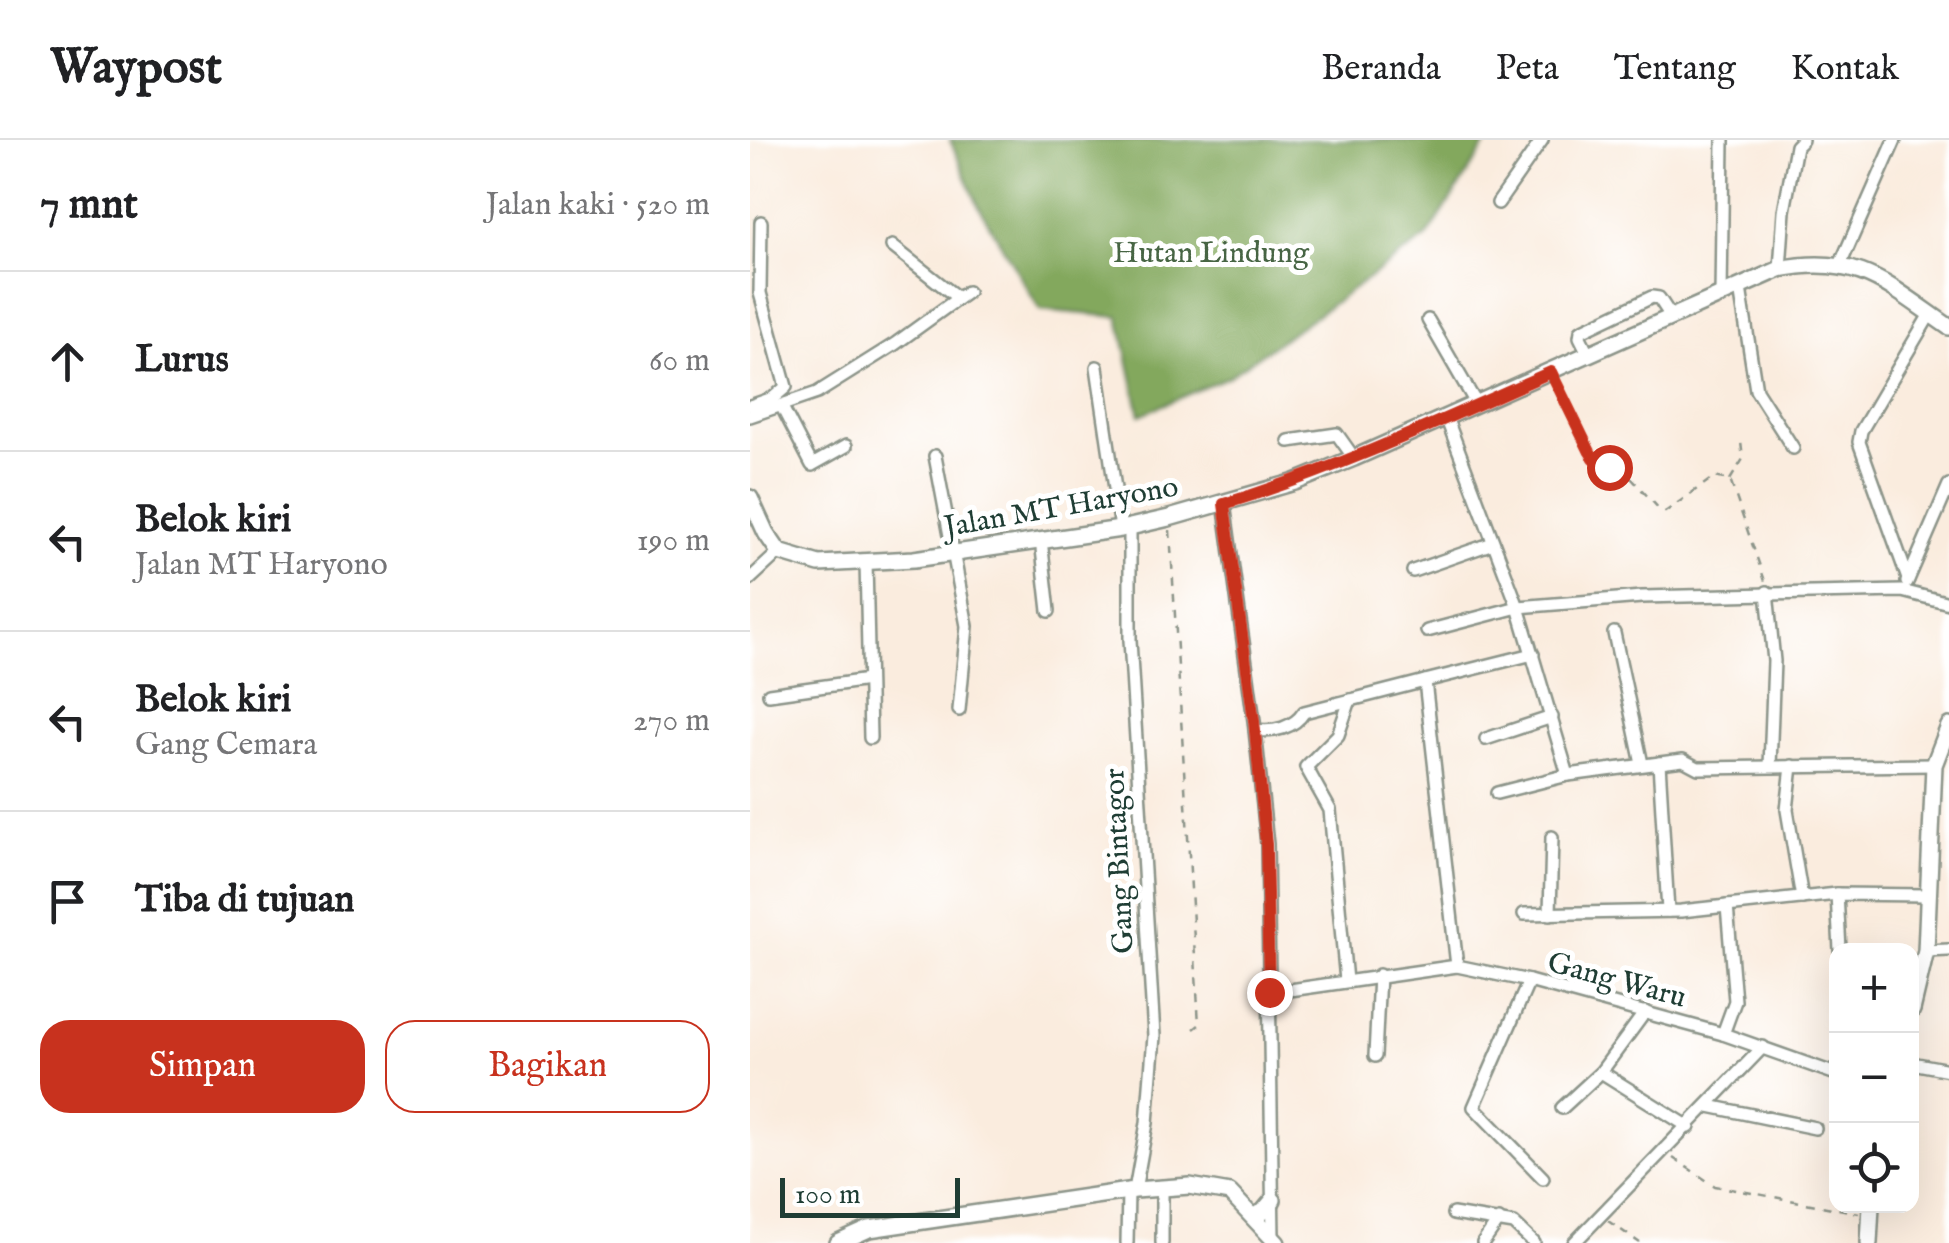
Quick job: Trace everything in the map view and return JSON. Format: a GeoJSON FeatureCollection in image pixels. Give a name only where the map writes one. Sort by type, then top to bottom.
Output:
{"type":"FeatureCollection","features":[{"type":"Feature","properties":{"kind":"main road","name":"Jalan MT Haryono"},"geometry":{"type":"LineString","coordinates":[[779,552],[819,564],[954,553],[1126,528],[1224,504],[1354,458],[1780,269],[1808,263],[1840,265],[1873,277],[1949,327]]}},
{"type":"Feature","properties":{"kind":"main road"},"geometry":{"type":"LineString","coordinates":[[750,498],[779,552]]}},
{"type":"Feature","properties":{"kind":"main road"},"geometry":{"type":"LineString","coordinates":[[1919,963],[1926,951],[1934,765],[1949,726]]}},
{"type":"Feature","properties":{"kind":"main road"},"geometry":{"type":"LineString","coordinates":[[838,1243],[869,1229],[1190,1186],[1230,1193],[1275,1240]]}},
{"type":"Feature","properties":{"kind":"main road"},"geometry":{"type":"LineString","coordinates":[[1254,1216],[1264,1212],[1274,1200]]}},
{"type":"Feature","properties":{"kind":"main road"},"geometry":{"type":"LineString","coordinates":[[1868,1243],[1871,1213]]}},
{"type":"Feature","properties":{"kind":"street"},"geometry":{"type":"LineString","coordinates":[[1498,203],[1542,140]]}},
{"type":"Feature","properties":{"kind":"street"},"geometry":{"type":"LineString","coordinates":[[1720,297],[1723,140]]}},
{"type":"Feature","properties":{"kind":"street"},"geometry":{"type":"LineString","coordinates":[[1780,269],[1784,211],[1796,146],[1802,140]]}},
{"type":"Feature","properties":{"kind":"street"},"geometry":{"type":"LineString","coordinates":[[1840,265],[1894,140]]}},
{"type":"Feature","properties":{"kind":"street"},"geometry":{"type":"LineString","coordinates":[[750,406],[774,398],[786,387],[760,293],[762,222]]}},
{"type":"Feature","properties":{"kind":"street"},"geometry":{"type":"LineString","coordinates":[[750,416],[817,394],[963,295],[892,246]]}},
{"type":"Feature","properties":{"kind":"street"},"geometry":{"type":"LineString","coordinates":[[1740,288],[1756,390],[1793,448]]}},
{"type":"Feature","properties":{"kind":"street"},"geometry":{"type":"LineString","coordinates":[[1589,355],[1580,337],[1582,331],[1652,296],[1658,298],[1672,318]]}},
{"type":"Feature","properties":{"kind":"street"},"geometry":{"type":"LineString","coordinates":[[1905,585],[1859,442],[1930,314]]}},
{"type":"Feature","properties":{"kind":"street"},"geometry":{"type":"LineString","coordinates":[[1428,320],[1477,405]]}},
{"type":"Feature","properties":{"kind":"street","name":"Gang Bintagor"},"geometry":{"type":"LineString","coordinates":[[1097,367],[1126,528],[1154,1036],[1147,1123],[1131,1191],[1127,1243]]}},
{"type":"Feature","properties":{"kind":"street"},"geometry":{"type":"LineString","coordinates":[[782,407],[812,465],[846,446]]}},
{"type":"Feature","properties":{"kind":"street"},"geometry":{"type":"LineString","coordinates":[[1446,417],[1518,607],[1568,775]]}},
{"type":"Feature","properties":{"kind":"street"},"geometry":{"type":"LineString","coordinates":[[1289,440],[1337,434],[1354,458]]}},
{"type":"Feature","properties":{"kind":"street"},"geometry":{"type":"LineString","coordinates":[[936,456],[967,626],[959,710]]}},
{"type":"Feature","properties":{"kind":"street"},"geometry":{"type":"LineString","coordinates":[[1905,585],[1949,485]]}},
{"type":"Feature","properties":{"kind":"street"},"geometry":{"type":"LineString","coordinates":[[1224,504],[1255,730],[1266,844],[1275,1240]]}},
{"type":"Feature","properties":{"kind":"street"},"geometry":{"type":"LineString","coordinates":[[1041,540],[1049,611]]}},
{"type":"Feature","properties":{"kind":"street"},"geometry":{"type":"LineString","coordinates":[[1413,571],[1493,543]]}},
{"type":"Feature","properties":{"kind":"street"},"geometry":{"type":"LineString","coordinates":[[750,579],[779,552]]}},
{"type":"Feature","properties":{"kind":"street"},"geometry":{"type":"LineString","coordinates":[[866,562],[870,738]]}},
{"type":"Feature","properties":{"kind":"street"},"geometry":{"type":"LineString","coordinates":[[1427,631],[1518,607],[1642,597],[1905,585],[1949,603]]}},
{"type":"Feature","properties":{"kind":"street"},"geometry":{"type":"LineString","coordinates":[[1766,592],[1774,661],[1770,766]]}},
{"type":"Feature","properties":{"kind":"street"},"geometry":{"type":"LineString","coordinates":[[1614,633],[1642,764]]}},
{"type":"Feature","properties":{"kind":"street"},"geometry":{"type":"LineString","coordinates":[[1255,730],[1279,729],[1297,723],[1304,712],[1533,654]]}},
{"type":"Feature","properties":{"kind":"street"},"geometry":{"type":"LineString","coordinates":[[769,694],[868,680]]}},
{"type":"Feature","properties":{"kind":"street"},"geometry":{"type":"LineString","coordinates":[[1425,681],[1456,966]]}},
{"type":"Feature","properties":{"kind":"street"},"geometry":{"type":"LineString","coordinates":[[1269,992],[1346,981],[1330,810],[1306,767],[1338,734],[1350,700]]}},
{"type":"Feature","properties":{"kind":"street"},"geometry":{"type":"LineString","coordinates":[[1486,740],[1552,717]]}},
{"type":"Feature","properties":{"kind":"street"},"geometry":{"type":"LineString","coordinates":[[1497,793],[1568,775],[1687,760],[1698,768],[1934,765]]}},
{"type":"Feature","properties":{"kind":"street"},"geometry":{"type":"LineString","coordinates":[[1659,762],[1668,911]]}},
{"type":"Feature","properties":{"kind":"street"},"geometry":{"type":"LineString","coordinates":[[1792,766],[1787,810],[1802,898]]}},
{"type":"Feature","properties":{"kind":"street"},"geometry":{"type":"LineString","coordinates":[[1550,914],[1552,837]]}},
{"type":"Feature","properties":{"kind":"street"},"geometry":{"type":"LineString","coordinates":[[1838,894],[1840,943]]}},
{"type":"Feature","properties":{"kind":"street"},"geometry":{"type":"LineString","coordinates":[[1524,914],[1668,911],[1838,894],[1927,895]]}},
{"type":"Feature","properties":{"kind":"street"},"geometry":{"type":"LineString","coordinates":[[1723,1034],[1734,1001],[1727,906]]}},
{"type":"Feature","properties":{"kind":"street"},"geometry":{"type":"LineString","coordinates":[[1926,951],[1949,950]]}},
{"type":"Feature","properties":{"kind":"street","name":"Gang Waru"},"geometry":{"type":"LineString","coordinates":[[1346,981],[1456,966],[1723,1034],[1829,1072]]}},
{"type":"Feature","properties":{"kind":"street"},"geometry":{"type":"LineString","coordinates":[[1375,1056],[1379,975]]}},
{"type":"Feature","properties":{"kind":"street"},"geometry":{"type":"LineString","coordinates":[[1529,982],[1474,1107],[1542,1178]]}},
{"type":"Feature","properties":{"kind":"street"},"geometry":{"type":"LineString","coordinates":[[1562,1108],[1601,1072],[1645,1012]]}},
{"type":"Feature","properties":{"kind":"street"},"geometry":{"type":"LineString","coordinates":[[1574,1243],[1763,1048]]}},
{"type":"Feature","properties":{"kind":"street"},"geometry":{"type":"LineString","coordinates":[[1919,1064],[1949,1070]]}},
{"type":"Feature","properties":{"kind":"street"},"geometry":{"type":"LineString","coordinates":[[1601,1072],[1689,1127]]}},
{"type":"Feature","properties":{"kind":"street"},"geometry":{"type":"LineString","coordinates":[[1709,1106],[1816,1128]]}},
{"type":"Feature","properties":{"kind":"street"},"geometry":{"type":"LineString","coordinates":[[1162,1188],[1162,1243]]}},
{"type":"Feature","properties":{"kind":"street"},"geometry":{"type":"LineString","coordinates":[[1453,1214],[1514,1224],[1534,1243]]}},
{"type":"Feature","properties":{"kind":"street"},"geometry":{"type":"LineString","coordinates":[[1483,1243],[1499,1220]]}},
{"type":"Feature","properties":{"kind":"path"},"geometry":{"type":"LineString","coordinates":[[1551,372],[1594,458],[1632,479],[1660,511],[1665,512],[1714,477],[1730,480]]}},
{"type":"Feature","properties":{"kind":"path"},"geometry":{"type":"LineString","coordinates":[[1730,480],[1741,464],[1741,442]]}},
{"type":"Feature","properties":{"kind":"path"},"geometry":{"type":"LineString","coordinates":[[1730,480],[1760,563],[1766,592]]}},
{"type":"Feature","properties":{"kind":"path"},"geometry":{"type":"LineString","coordinates":[[1169,518],[1199,1025],[1194,1028]]}},
{"type":"Feature","properties":{"kind":"path"},"geometry":{"type":"LineString","coordinates":[[1664,1152],[1714,1186],[1829,1204]]}},
{"type":"Feature","properties":{"kind":"path"},"geometry":{"type":"LineString","coordinates":[[1602,1216],[1640,1243]]}},
{"type":"Feature","properties":{"kind":"green space","name":"Hutan Lindung"},"geometry":{"type":"Polygon","coordinates":[[[950,140],[1489,140],[1427,237],[1228,377],[1140,415],[1119,317],[1040,310],[979,207],[950,140]]]}},
{"type":"Feature","properties":{"kind":"route"},"geometry":{"type":"LineString","coordinates":[[1269,992],[1266,844],[1254,721],[1224,504],[1295,482],[1551,372],[1590,452],[1609,467]]}}]}
